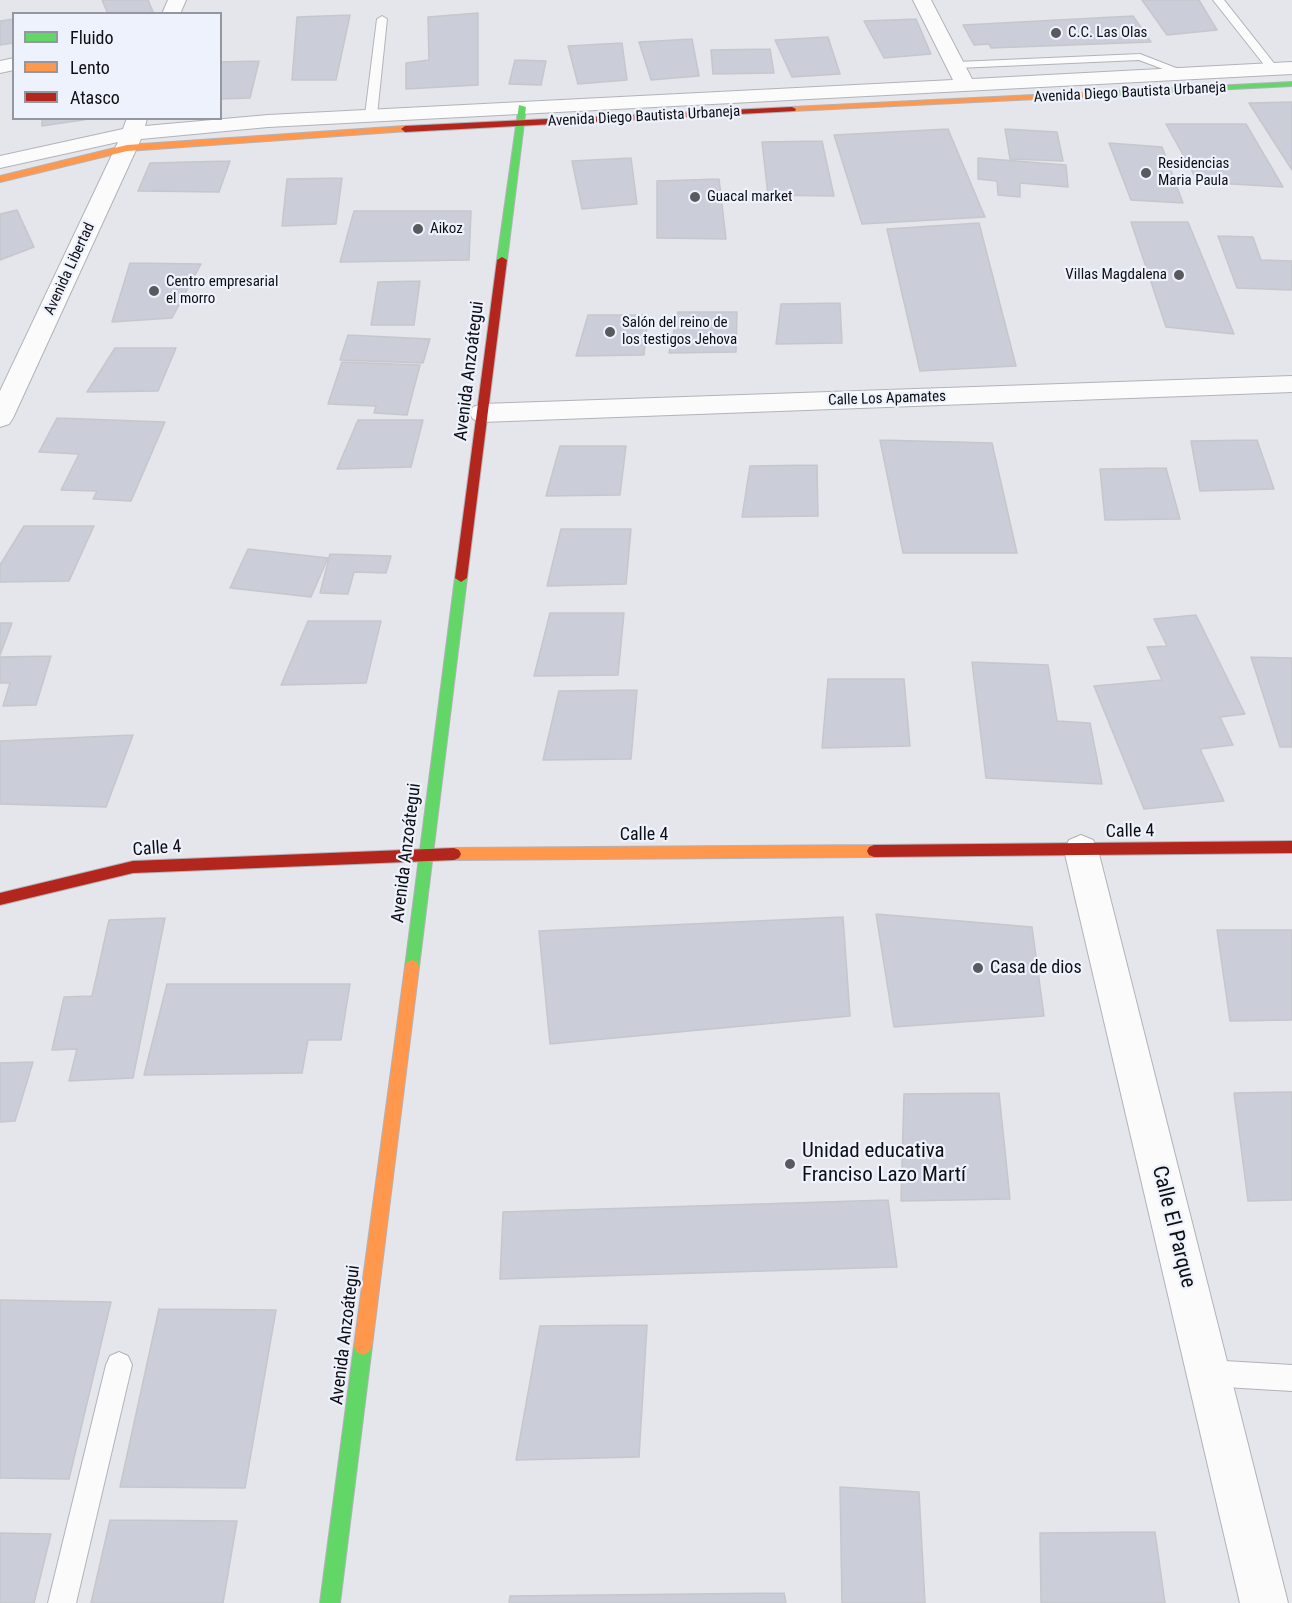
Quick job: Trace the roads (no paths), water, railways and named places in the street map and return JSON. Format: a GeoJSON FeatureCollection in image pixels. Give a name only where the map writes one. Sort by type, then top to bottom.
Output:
{"type":"FeatureCollection","features":[{"type":"Feature","properties":{"kind":"street"},"geometry":{"type":"LineString","coordinates":[[922,0],[961,75]]}},
{"type":"Feature","properties":{"kind":"street","name":"Avenida Diego Bautista Urbaneja"},"geometry":{"type":"LineString","coordinates":[[0,179],[133,133],[309,134],[961,75],[1183,73],[1283,68]]}},
{"type":"Feature","properties":{"kind":"street","name":"Avenida Diego Bautista Urbaneja"},"geometry":{"type":"LineString","coordinates":[[0,162],[133,133],[268,121],[371,116],[521,115],[1292,84]]}},
{"type":"Feature","properties":{"kind":"street","name":"Avenida Anzoátegui"},"geometry":{"type":"LineString","coordinates":[[330,1603],[521,115]]}},
{"type":"Feature","properties":{"kind":"street","name":"Avenida Libertad"},"geometry":{"type":"LineString","coordinates":[[0,418],[133,133]]}},
{"type":"Feature","properties":{"kind":"street","name":"Calle Los Apamates"},"geometry":{"type":"LineString","coordinates":[[482,413],[1292,384]]}},
{"type":"Feature","properties":{"kind":"street","name":"Calle 4"},"geometry":{"type":"LineString","coordinates":[[0,899],[133,867],[425,854],[1292,847]]}},
{"type":"Feature","properties":{"kind":"street","name":"Calle El Parque"},"geometry":{"type":"LineString","coordinates":[[1081,850],[1264,1603]]}},
{"type":"Feature","properties":{"kind":"lane"},"geometry":{"type":"LineString","coordinates":[[1218,0],[1283,68]]}},
{"type":"Feature","properties":{"kind":"lane"},"geometry":{"type":"LineString","coordinates":[[371,116],[382,19]]}},
{"type":"Feature","properties":{"kind":"lane"},"geometry":{"type":"LineString","coordinates":[[62,1603],[119,1365]]}},
{"type":"Feature","properties":{"kind":"lane"},"geometry":{"type":"LineString","coordinates":[[1208,1373],[1292,1378]]}},
{"type":"Feature","properties":{"kind":"place","name":"C.C. Las Olas"},"geometry":{"type":"Point","coordinates":[1056,33]}},
{"type":"Feature","properties":{"kind":"place","name":"Residencias Maria Paula"},"geometry":{"type":"Point","coordinates":[1146,173]}},
{"type":"Feature","properties":{"kind":"place","name":"Guacal market"},"geometry":{"type":"Point","coordinates":[695,197]}},
{"type":"Feature","properties":{"kind":"place","name":"Aikoz"},"geometry":{"type":"Point","coordinates":[418,229]}},
{"type":"Feature","properties":{"kind":"place","name":"Villas Magdalena"},"geometry":{"type":"Point","coordinates":[1179,275]}},
{"type":"Feature","properties":{"kind":"place","name":"Centro empresarial el morro"},"geometry":{"type":"Point","coordinates":[154,291]}},
{"type":"Feature","properties":{"kind":"place","name":"Salón del reino de los testigos Jehova"},"geometry":{"type":"Point","coordinates":[610,332]}},
{"type":"Feature","properties":{"kind":"place","name":"Casa de dios"},"geometry":{"type":"Point","coordinates":[978,968]}},
{"type":"Feature","properties":{"kind":"place","name":"Unidad educativa Franciso Lazo Martí"},"geometry":{"type":"Point","coordinates":[790,1164]}}]}
